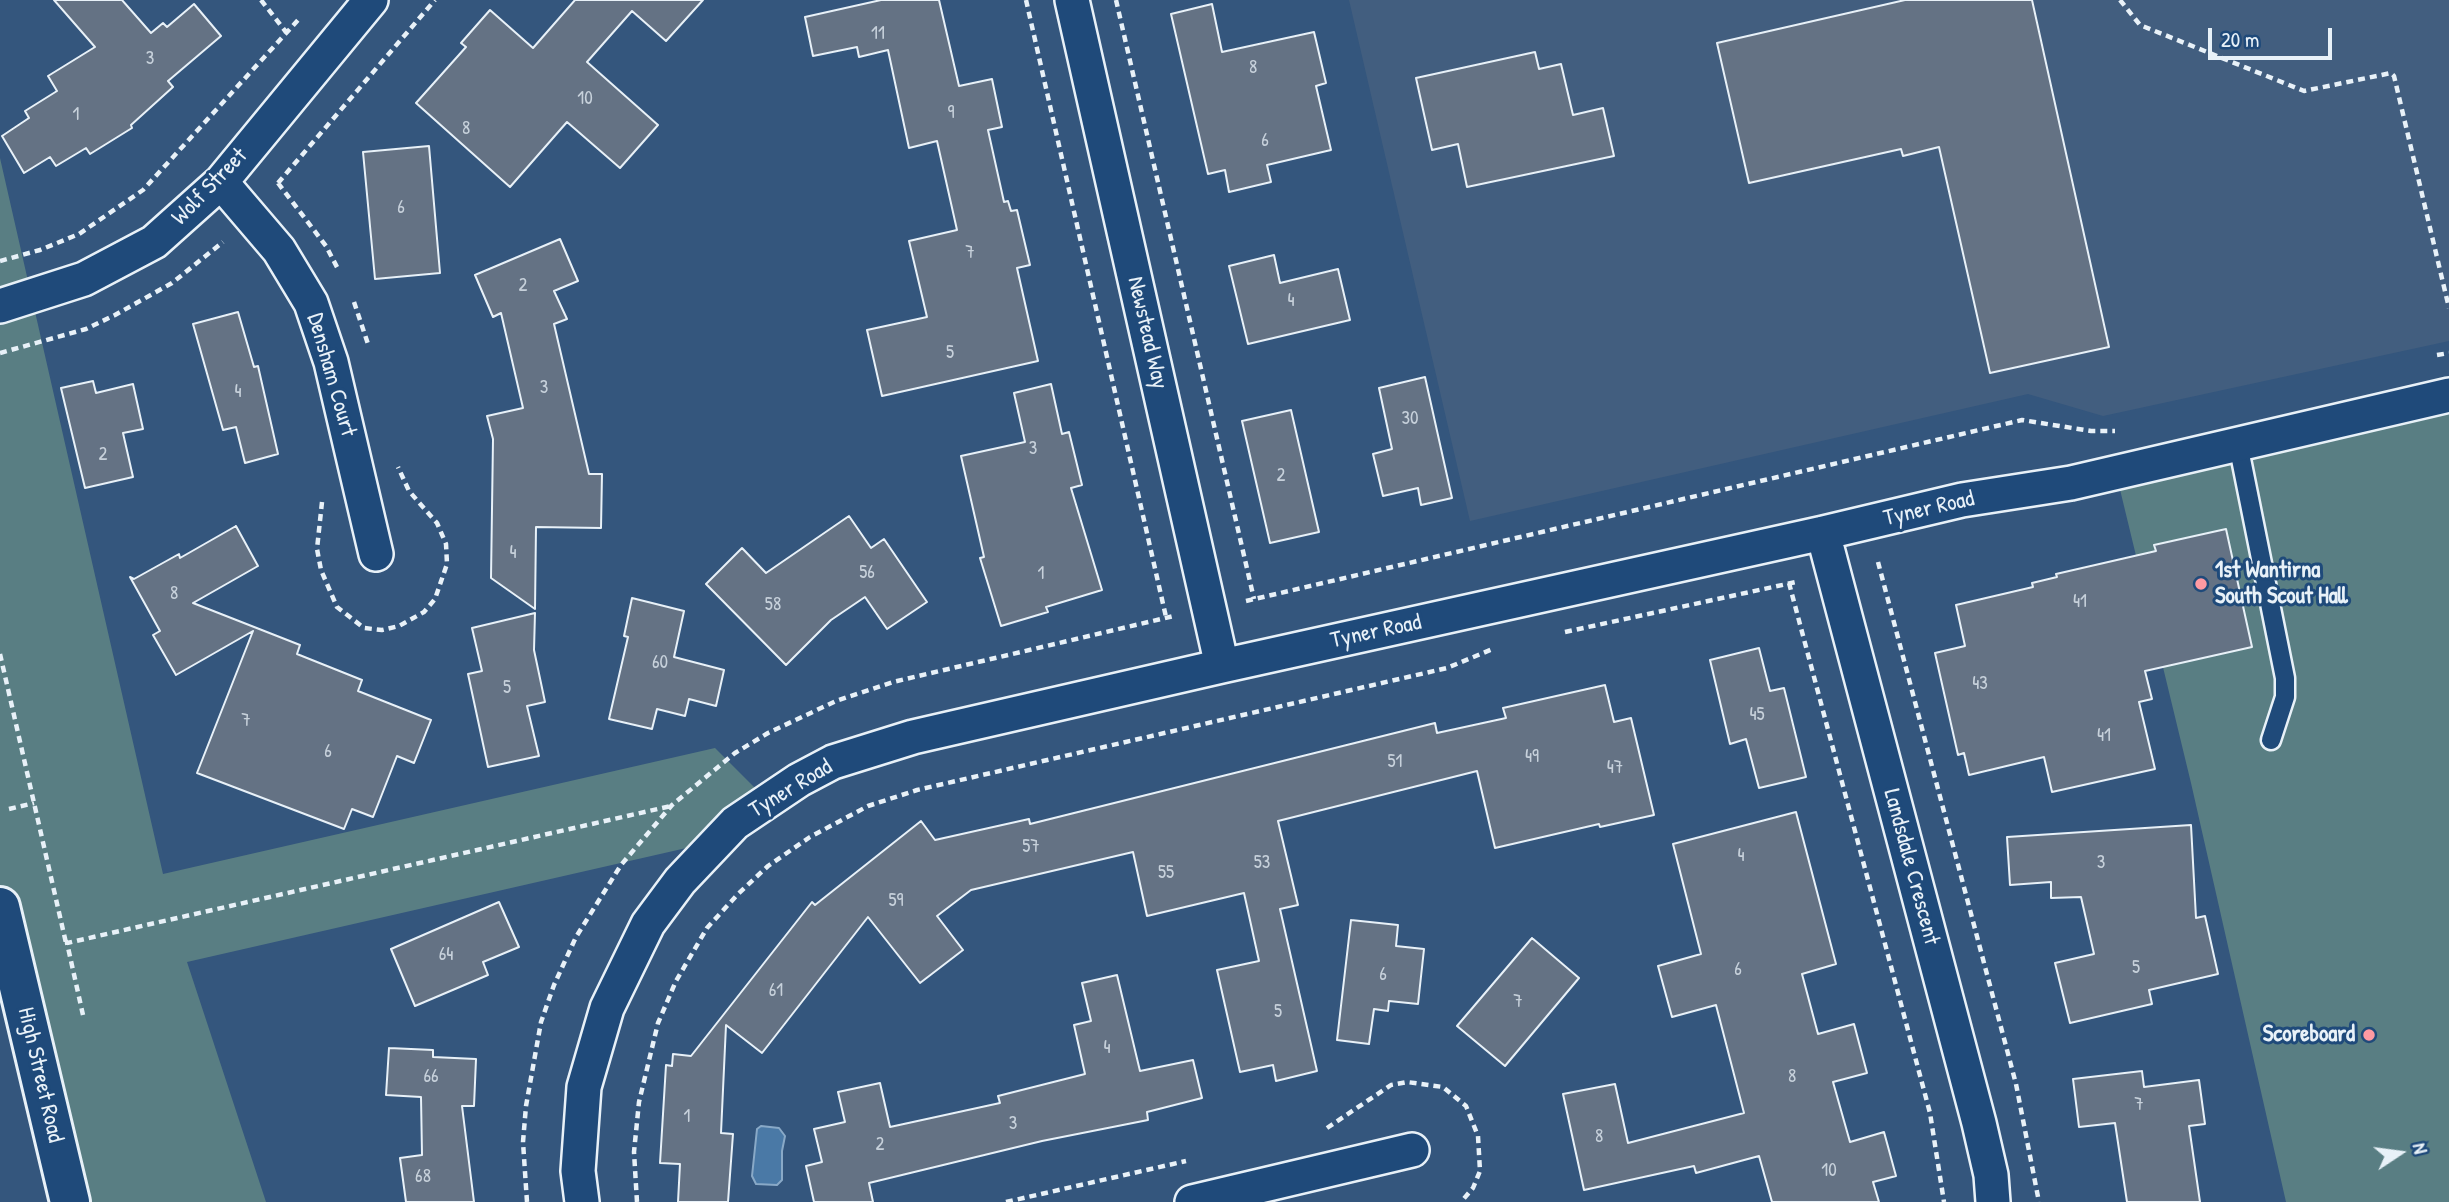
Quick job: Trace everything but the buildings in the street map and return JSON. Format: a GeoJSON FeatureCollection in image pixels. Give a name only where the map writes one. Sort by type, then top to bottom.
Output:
{"type":"FeatureCollection","features":[{"type":"Feature","properties":{"kind":"main road","name":"High Street Road"},"geometry":{"type":"LineString","coordinates":[[0,907],[70,1202]]}},
{"type":"Feature","properties":{"kind":"street","name":"Newstead Way"},"geometry":{"type":"LineString","coordinates":[[1072,0],[1222,666]]}},
{"type":"Feature","properties":{"kind":"street","name":"Wolf Street"},"geometry":{"type":"LineString","coordinates":[[0,306],[58,290],[129,257],[154,242],[220,182],[352,7]]}},
{"type":"Feature","properties":{"kind":"street","name":"Densham Court"},"geometry":{"type":"LineString","coordinates":[[220,182],[279,250],[311,303],[331,362],[376,554]]}},
{"type":"Feature","properties":{"kind":"street","name":"Tyner Road"},"geometry":{"type":"LineString","coordinates":[[582,1202],[578,1171],[584,1087],[607,1009],[648,925],[680,881],[735,823],[799,779],[872,748],[1222,666],[1962,500],[2071,483],[2449,395]]}},
{"type":"Feature","properties":{"kind":"street","name":"Landsdale Crescent"},"geometry":{"type":"LineString","coordinates":[[1823,533],[1979,1123],[1991,1175],[1993,1202]]}},
{"type":"Feature","properties":{"kind":"street"},"geometry":{"type":"LineString","coordinates":[[1192,1202],[1412,1150]]}},
{"type":"Feature","properties":{"kind":"lane"},"geometry":{"type":"LineString","coordinates":[[2238,444],[2285,678],[2285,697],[2271,740]]}},
{"type":"Feature","properties":{"kind":"path"},"geometry":{"type":"LineString","coordinates":[[261,0],[286,32]]}},
{"type":"Feature","properties":{"kind":"path"},"geometry":{"type":"LineString","coordinates":[[271,191],[435,0]]}},
{"type":"Feature","properties":{"kind":"path"},"geometry":{"type":"LineString","coordinates":[[1027,0],[1166,617]]}},
{"type":"Feature","properties":{"kind":"path"},"geometry":{"type":"LineString","coordinates":[[1116,0],[1254,599]]}},
{"type":"Feature","properties":{"kind":"path"},"geometry":{"type":"LineString","coordinates":[[2120,0],[2140,25],[2304,91],[2390,73],[2395,78],[2449,308]]}},
{"type":"Feature","properties":{"kind":"path"},"geometry":{"type":"LineString","coordinates":[[0,261],[40,250],[79,234],[125,205],[161,173],[299,19]]}},
{"type":"Feature","properties":{"kind":"path"},"geometry":{"type":"LineString","coordinates":[[2436,356],[2449,353]]}},
{"type":"Feature","properties":{"kind":"path"},"geometry":{"type":"LineString","coordinates":[[1242,602],[2022,421],[2091,431],[2125,429]]}},
{"type":"Feature","properties":{"kind":"path"},"geometry":{"type":"LineString","coordinates":[[1878,562],[2016,1084],[2039,1202]]}},
{"type":"Feature","properties":{"kind":"path"},"geometry":{"type":"LineString","coordinates":[[1560,634],[1800,581]]}},
{"type":"Feature","properties":{"kind":"path"},"geometry":{"type":"LineString","coordinates":[[1789,583],[1930,1113],[1944,1202]]}},
{"type":"Feature","properties":{"kind":"path"},"geometry":{"type":"LineString","coordinates":[[636,1202],[634,1152],[639,1102],[658,1023],[676,981],[707,928],[737,894],[768,866],[810,837],[868,806],[917,790],[1447,668],[1506,646]]}},
{"type":"Feature","properties":{"kind":"path"},"geometry":{"type":"LineString","coordinates":[[0,654],[83,1015]]}},
{"type":"Feature","properties":{"kind":"path"},"geometry":{"type":"LineString","coordinates":[[9,809],[34,803]]}},
{"type":"Feature","properties":{"kind":"path"},"geometry":{"type":"LineString","coordinates":[[66,943],[672,805]]}},
{"type":"Feature","properties":{"kind":"shaded area"},"geometry":{"type":"Polygon","coordinates":[[[1349,0],[2449,0],[2449,341],[2103,416],[2028,394],[1470,521],[1349,0]]]}},
{"type":"Feature","properties":{"kind":"shaded area"},"geometry":{"type":"Polygon","coordinates":[[[761,1126],[779,1128],[785,1136],[782,1180],[777,1185],[756,1184],[752,1176],[757,1129],[761,1126]]]}},
{"type":"Feature","properties":{"kind":"green space"},"geometry":{"type":"Polygon","coordinates":[[[0,158],[163,874],[715,748],[768,801],[717,841],[187,962],[266,1202],[70,1202],[0,907],[0,158]]]}},
{"type":"Feature","properties":{"kind":"green space"},"geometry":{"type":"Polygon","coordinates":[[[2449,395],[2449,1202],[2286,1202],[2191,783],[2116,473],[2449,395]]]}},
{"type":"Feature","properties":{"kind":"place","name":"1st Wantirna South Scout Hall"},"geometry":{"type":"Point","coordinates":[2201,584]}},
{"type":"Feature","properties":{"kind":"place","name":"Scoreboard"},"geometry":{"type":"Point","coordinates":[2369,1035]}}]}
